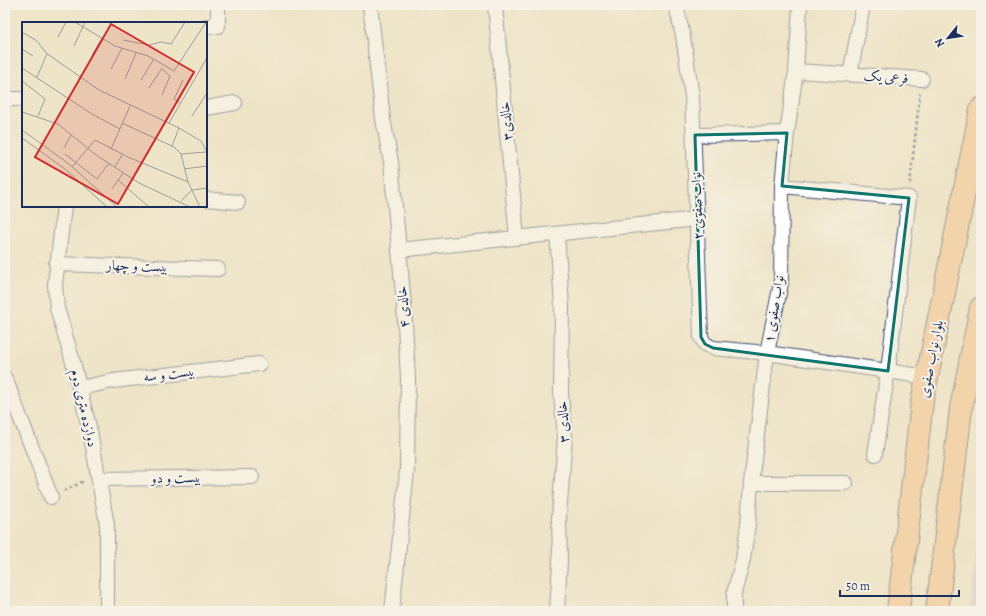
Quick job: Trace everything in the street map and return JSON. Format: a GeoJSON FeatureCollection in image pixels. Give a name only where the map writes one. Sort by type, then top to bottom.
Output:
{"type":"FeatureCollection","features":[{"type":"Feature","properties":{"kind":"main road","name":"بلوار نواب صفوی"},"geometry":{"type":"LineString","coordinates":[[898,611],[922,402],[981,109]]}},
{"type":"Feature","properties":{"kind":"main road"},"geometry":{"type":"LineString","coordinates":[[937,611],[961,408],[981,308]]}},
{"type":"Feature","properties":{"kind":"street"},"geometry":{"type":"LineString","coordinates":[[207,26],[218,26],[218,5]]}},
{"type":"Feature","properties":{"kind":"street","name":"خالدی ۴"},"geometry":{"type":"LineString","coordinates":[[370,5],[383,119],[391,162],[408,379],[407,470],[392,611]]}},
{"type":"Feature","properties":{"kind":"street","name":"خالدی۳"},"geometry":{"type":"LineString","coordinates":[[495,5],[517,238]]}},
{"type":"Feature","properties":{"kind":"street","name":"نواب صفوی ۲"},"geometry":{"type":"LineString","coordinates":[[676,5],[683,36],[692,96],[695,135],[701,337],[705,344],[713,348],[767,353],[927,377]]}},
{"type":"Feature","properties":{"kind":"street","name":"نواب صفوی ۱"},"geometry":{"type":"LineString","coordinates":[[734,611],[734,593],[743,560],[748,524],[751,483],[767,353],[781,283],[782,186],[787,133],[796,71],[800,5]]}},
{"type":"Feature","properties":{"kind":"street","name":"فرعی یک"},"geometry":{"type":"LineString","coordinates":[[850,74],[863,5]]}},
{"type":"Feature","properties":{"kind":"street","name":"فرعی یک"},"geometry":{"type":"LineString","coordinates":[[796,71],[922,79]]}},
{"type":"Feature","properties":{"kind":"street"},"geometry":{"type":"LineString","coordinates":[[5,99],[22,100]]}},
{"type":"Feature","properties":{"kind":"street"},"geometry":{"type":"LineString","coordinates":[[207,108],[235,104]]}},
{"type":"Feature","properties":{"kind":"street"},"geometry":{"type":"LineString","coordinates":[[695,135],[787,133]]}},
{"type":"Feature","properties":{"kind":"street"},"geometry":{"type":"LineString","coordinates":[[782,186],[909,198],[888,371],[875,454]]}},
{"type":"Feature","properties":{"kind":"street"},"geometry":{"type":"LineString","coordinates":[[207,199],[238,202]]}},
{"type":"Feature","properties":{"kind":"street","name":"دوازده متری دوم"},"geometry":{"type":"LineString","coordinates":[[64,207],[56,264],[55,285],[57,308],[80,388],[107,525],[107,611]]}},
{"type":"Feature","properties":{"kind":"street"},"geometry":{"type":"LineString","coordinates":[[399,250],[697,219]]}},
{"type":"Feature","properties":{"kind":"street","name":"خالدی ۳"},"geometry":{"type":"LineString","coordinates":[[556,234],[562,305],[561,395],[565,436],[559,517],[560,561],[557,611]]}},
{"type":"Feature","properties":{"kind":"street","name":"بیست و چهار"},"geometry":{"type":"LineString","coordinates":[[56,264],[218,269]]}},
{"type":"Feature","properties":{"kind":"street","name":"بیست و سه"},"geometry":{"type":"LineString","coordinates":[[80,388],[113,381],[259,364]]}},
{"type":"Feature","properties":{"kind":"street"},"geometry":{"type":"LineString","coordinates":[[5,378],[51,497]]}},
{"type":"Feature","properties":{"kind":"street","name":"بیست و دو"},"geometry":{"type":"LineString","coordinates":[[99,479],[252,477]]}},
{"type":"Feature","properties":{"kind":"street"},"geometry":{"type":"LineString","coordinates":[[751,483],[846,483]]}},
{"type":"Feature","properties":{"kind":"path"},"geometry":{"type":"LineString","coordinates":[[909,198],[922,79]]}},
{"type":"Feature","properties":{"kind":"path"},"geometry":{"type":"LineString","coordinates":[[51,497],[85,481],[99,479]]}},
{"type":"Feature","properties":{"kind":"highlighted area"},"geometry":{"type":"Polygon","coordinates":[[[787,133],[782,186],[909,198],[888,371],[713,348],[705,344],[701,337],[695,135],[787,133]]]}},
{"type":"Feature","properties":{"kind":"shaded area"},"geometry":{"type":"Polygon","coordinates":[[[981,524],[981,611],[970,611],[981,524]]]}}]}
